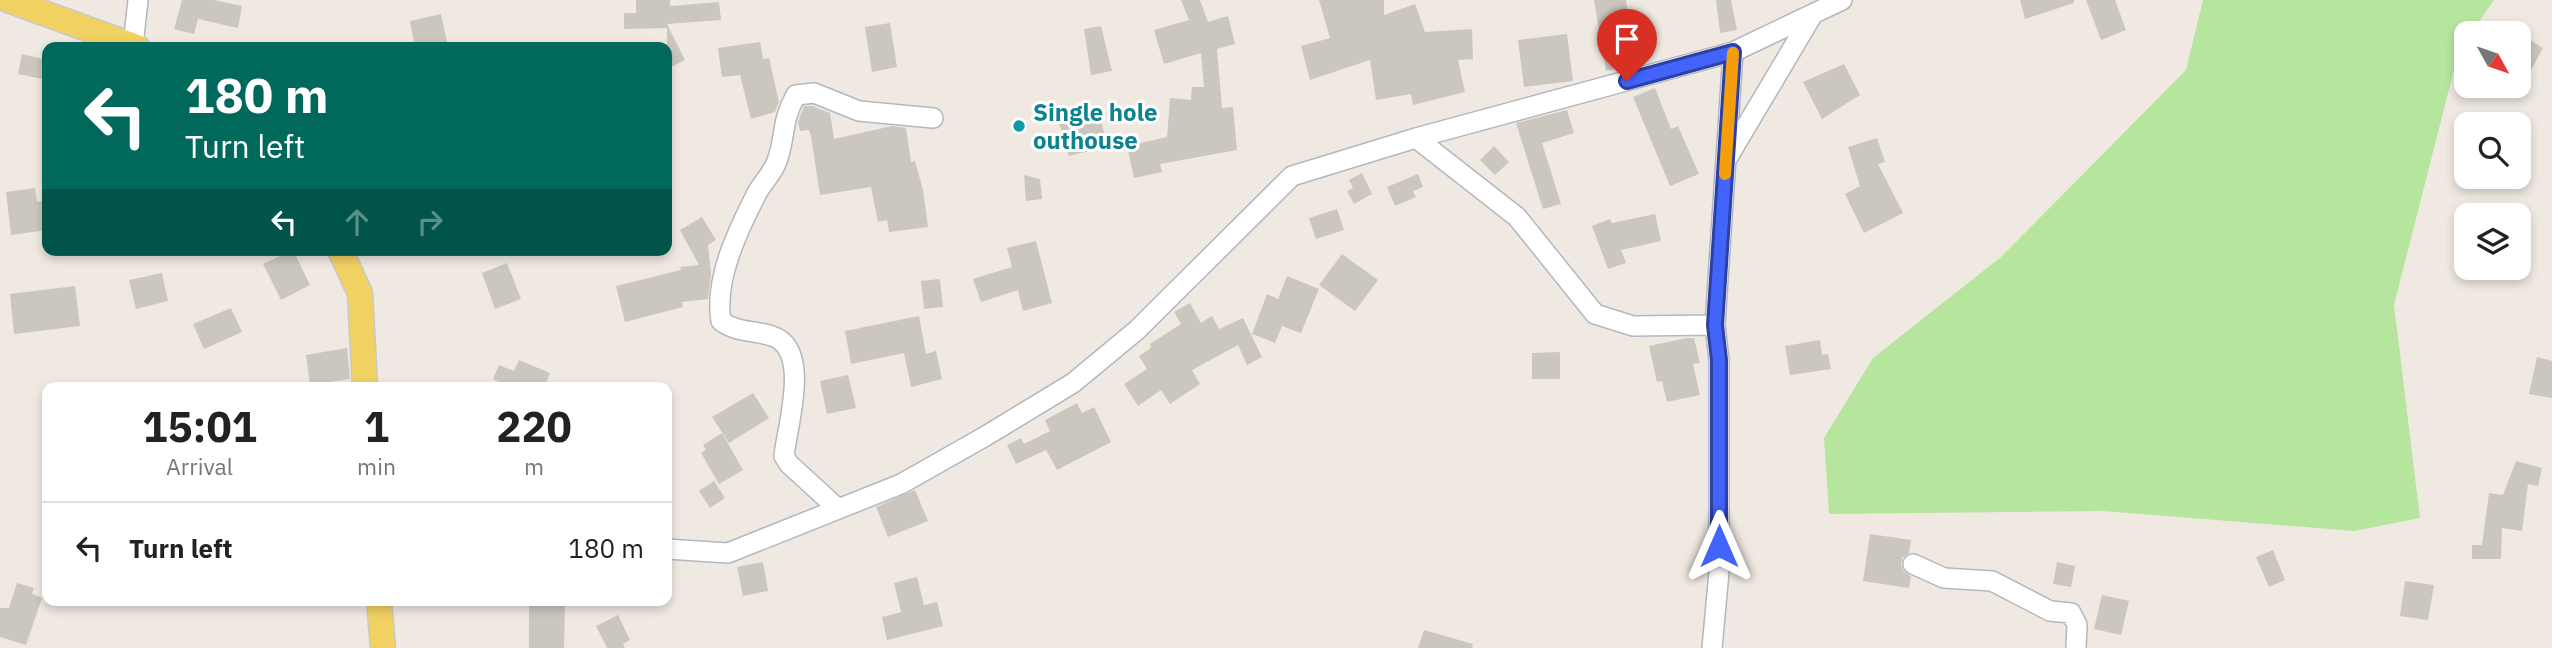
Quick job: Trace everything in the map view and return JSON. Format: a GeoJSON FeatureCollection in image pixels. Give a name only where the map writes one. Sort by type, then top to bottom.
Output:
{"type":"FeatureCollection","features":[{"type":"Feature","properties":{"kind":"main road"},"geometry":{"type":"LineString","coordinates":[[8,0],[124,42]]}},
{"type":"Feature","properties":{"kind":"main road"},"geometry":{"type":"LineString","coordinates":[[343,256],[360,293],[365,382]]}},
{"type":"Feature","properties":{"kind":"main road"},"geometry":{"type":"LineString","coordinates":[[380,606],[383,648]]}},
{"type":"Feature","properties":{"kind":"street"},"geometry":{"type":"LineString","coordinates":[[135,42],[138,0]]}},
{"type":"Feature","properties":{"kind":"street"},"geometry":{"type":"LineString","coordinates":[[672,549],[728,553],[836,507],[901,484],[1073,383],[1137,330],[1292,176],[1416,138],[1733,52],[1842,0]]}},
{"type":"Feature","properties":{"kind":"street"},"geometry":{"type":"LineString","coordinates":[[1726,160],[1814,13]]}},
{"type":"Feature","properties":{"kind":"street"},"geometry":{"type":"LineString","coordinates":[[1712,648],[1719,572],[1719,388],[1715,325],[1733,52]]}},
{"type":"Feature","properties":{"kind":"street"},"geometry":{"type":"LineString","coordinates":[[836,507],[784,456],[791,426],[794,363],[785,342],[773,336],[731,328],[721,321],[719,308],[724,275],[734,244],[753,202],[777,162],[785,113],[796,95],[814,93],[859,111],[933,118]]}},
{"type":"Feature","properties":{"kind":"street"},"geometry":{"type":"LineString","coordinates":[[1416,138],[1517,217],[1595,313],[1633,326],[1715,325]]}},
{"type":"Feature","properties":{"kind":"street"},"geometry":{"type":"LineString","coordinates":[[1913,564],[1944,578],[1992,581],[2050,611],[2071,614],[2077,625],[2076,648]]}},
{"type":"Feature","properties":{"kind":"green space"},"geometry":{"type":"Polygon","coordinates":[[[2203,0],[2494,0],[2479,21],[2454,21],[2454,70],[2394,305],[2420,518],[2354,531],[2103,511],[1829,514],[1824,438],[1873,358],[2001,257],[2186,70],[2203,0]]]}},
{"type":"Feature","properties":{"kind":"building"},"geometry":{"type":"Polygon","coordinates":[[[182,0],[214,0],[242,6],[238,28],[198,19],[194,34],[174,29],[182,0]]]}},
{"type":"Feature","properties":{"kind":"building"},"geometry":{"type":"Polygon","coordinates":[[[636,0],[670,0],[670,6],[719,2],[721,20],[667,24],[685,60],[672,66],[672,42],[667,42],[667,28],[624,29],[624,13],[636,13],[636,0]]]}},
{"type":"Feature","properties":{"kind":"building"},"geometry":{"type":"Polygon","coordinates":[[[1181,0],[1200,0],[1208,22],[1228,16],[1235,44],[1217,49],[1222,108],[1233,107],[1237,150],[1160,164],[1162,172],[1134,178],[1127,146],[1167,137],[1170,98],[1191,100],[1192,87],[1204,87],[1201,53],[1164,64],[1154,30],[1189,20],[1181,0]]]}},
{"type":"Feature","properties":{"kind":"building"},"geometry":{"type":"Polygon","coordinates":[[[1319,0],[1384,0],[1384,15],[1415,4],[1425,32],[1472,29],[1473,59],[1458,60],[1465,92],[1413,105],[1411,94],[1376,100],[1370,60],[1310,80],[1301,46],[1330,38],[1319,0]]]}},
{"type":"Feature","properties":{"kind":"building"},"geometry":{"type":"Polygon","coordinates":[[[1594,0],[1626,0],[1634,66],[1606,71],[1594,0]]]}},
{"type":"Feature","properties":{"kind":"building"},"geometry":{"type":"Polygon","coordinates":[[[1716,0],[1731,0],[1737,30],[1720,33],[1716,0]]]}},
{"type":"Feature","properties":{"kind":"building"},"geometry":{"type":"Polygon","coordinates":[[[2020,0],[2074,0],[2074,3],[2025,19],[2020,0]]]}},
{"type":"Feature","properties":{"kind":"building"},"geometry":{"type":"Polygon","coordinates":[[[2086,0],[2115,0],[2126,30],[2101,40],[2086,0]]]}},
{"type":"Feature","properties":{"kind":"building"},"geometry":{"type":"Polygon","coordinates":[[[441,14],[447,42],[414,42],[410,21],[441,14]]]}},
{"type":"Feature","properties":{"kind":"building"},"geometry":{"type":"Polygon","coordinates":[[[890,23],[897,67],[872,72],[865,27],[890,23]]]}},
{"type":"Feature","properties":{"kind":"building"},"geometry":{"type":"Polygon","coordinates":[[[1101,26],[1112,71],[1091,75],[1084,29],[1101,26]]]}},
{"type":"Feature","properties":{"kind":"building"},"geometry":{"type":"Polygon","coordinates":[[[1567,34],[1573,81],[1524,87],[1518,40],[1567,34]]]}},
{"type":"Feature","properties":{"kind":"building"},"geometry":{"type":"Polygon","coordinates":[[[2531,40],[2543,48],[2531,70],[2531,40]]]}},
{"type":"Feature","properties":{"kind":"building"},"geometry":{"type":"Polygon","coordinates":[[[760,42],[763,59],[769,58],[779,102],[775,112],[751,119],[740,75],[722,77],[718,48],[760,42]]]}},
{"type":"Feature","properties":{"kind":"building"},"geometry":{"type":"Polygon","coordinates":[[[22,54],[42,59],[42,79],[18,74],[22,54]]]}},
{"type":"Feature","properties":{"kind":"building"},"geometry":{"type":"Polygon","coordinates":[[[1844,64],[1860,95],[1822,119],[1803,82],[1844,64]]]}},
{"type":"Feature","properties":{"kind":"building"},"geometry":{"type":"Polygon","coordinates":[[[1655,88],[1671,129],[1678,126],[1699,174],[1670,186],[1633,97],[1655,88]]]}},
{"type":"Feature","properties":{"kind":"building"},"geometry":{"type":"Polygon","coordinates":[[[804,106],[830,113],[834,139],[892,126],[906,128],[911,162],[915,161],[923,190],[928,227],[889,232],[887,220],[878,222],[871,187],[820,195],[811,136],[809,130],[800,131],[798,122],[804,106]]]}},
{"type":"Feature","properties":{"kind":"building"},"geometry":{"type":"Polygon","coordinates":[[[1567,110],[1574,133],[1542,143],[1561,204],[1543,209],[1516,123],[1567,110]]]}},
{"type":"Feature","properties":{"kind":"building"},"geometry":{"type":"Polygon","coordinates":[[[1084,112],[1087,122],[1100,118],[1108,146],[1069,156],[1058,119],[1084,112]]]}},
{"type":"Feature","properties":{"kind":"building"},"geometry":{"type":"Polygon","coordinates":[[[1877,138],[1885,162],[1878,164],[1903,213],[1864,233],[1845,194],[1860,186],[1848,147],[1877,138]]]}},
{"type":"Feature","properties":{"kind":"building"},"geometry":{"type":"Polygon","coordinates":[[[1494,146],[1509,162],[1495,175],[1480,160],[1494,146]]]}},
{"type":"Feature","properties":{"kind":"building"},"geometry":{"type":"Polygon","coordinates":[[[1362,173],[1372,194],[1354,204],[1347,191],[1353,188],[1349,180],[1362,173]]]}},
{"type":"Feature","properties":{"kind":"building"},"geometry":{"type":"Polygon","coordinates":[[[1418,174],[1423,187],[1413,191],[1416,197],[1395,206],[1387,187],[1418,174]]]}},
{"type":"Feature","properties":{"kind":"building"},"geometry":{"type":"Polygon","coordinates":[[[1024,175],[1040,179],[1042,199],[1026,201],[1024,175]]]}},
{"type":"Feature","properties":{"kind":"building"},"geometry":{"type":"Polygon","coordinates":[[[35,188],[37,202],[42,201],[42,231],[11,235],[6,192],[35,188]]]}},
{"type":"Feature","properties":{"kind":"building"},"geometry":{"type":"Polygon","coordinates":[[[1337,209],[1344,230],[1316,239],[1309,218],[1337,209]]]}},
{"type":"Feature","properties":{"kind":"building"},"geometry":{"type":"Polygon","coordinates":[[[1655,214],[1661,241],[1621,250],[1626,263],[1608,269],[1592,226],[1610,219],[1612,223],[1655,214]]]}},
{"type":"Feature","properties":{"kind":"building"},"geometry":{"type":"Polygon","coordinates":[[[702,217],[716,240],[708,245],[711,274],[708,299],[682,302],[683,307],[625,322],[616,286],[681,270],[680,267],[699,265],[680,230],[702,217]]]}},
{"type":"Feature","properties":{"kind":"building"},"geometry":{"type":"Polygon","coordinates":[[[1036,241],[1052,303],[1023,311],[1018,290],[981,302],[973,279],[1012,267],[1007,248],[1036,241]]]}},
{"type":"Feature","properties":{"kind":"building"},"geometry":{"type":"Polygon","coordinates":[[[1342,254],[1378,280],[1355,311],[1319,285],[1342,254]]]}},
{"type":"Feature","properties":{"kind":"building"},"geometry":{"type":"Polygon","coordinates":[[[280,256],[296,256],[310,285],[281,300],[263,264],[280,256]]]}},
{"type":"Feature","properties":{"kind":"building"},"geometry":{"type":"Polygon","coordinates":[[[507,263],[521,299],[495,309],[482,273],[507,263]]]}},
{"type":"Feature","properties":{"kind":"building"},"geometry":{"type":"Polygon","coordinates":[[[162,273],[168,301],[136,309],[129,280],[162,273]]]}},
{"type":"Feature","properties":{"kind":"building"},"geometry":{"type":"Polygon","coordinates":[[[1287,276],[1319,289],[1301,333],[1282,326],[1275,343],[1252,334],[1267,294],[1278,299],[1287,276]]]}},
{"type":"Feature","properties":{"kind":"building"},"geometry":{"type":"Polygon","coordinates":[[[940,279],[943,307],[924,309],[921,281],[940,279]]]}},
{"type":"Feature","properties":{"kind":"building"},"geometry":{"type":"Polygon","coordinates":[[[75,286],[80,326],[14,334],[10,294],[75,286]]]}},
{"type":"Feature","properties":{"kind":"building"},"geometry":{"type":"Polygon","coordinates":[[[1190,303],[1201,323],[1212,316],[1219,329],[1243,318],[1262,357],[1247,365],[1238,345],[1192,370],[1200,384],[1170,404],[1161,390],[1138,406],[1124,384],[1147,369],[1139,356],[1151,348],[1150,344],[1181,324],[1174,312],[1190,303]]]}},
{"type":"Feature","properties":{"kind":"building"},"geometry":{"type":"Polygon","coordinates":[[[231,308],[242,332],[204,349],[193,324],[231,308]]]}},
{"type":"Feature","properties":{"kind":"building"},"geometry":{"type":"Polygon","coordinates":[[[919,316],[926,354],[936,351],[942,379],[911,387],[904,353],[851,364],[845,331],[919,316]]]}},
{"type":"Feature","properties":{"kind":"building"},"geometry":{"type":"Polygon","coordinates":[[[1694,338],[1700,363],[1693,364],[1700,395],[1667,402],[1662,381],[1657,382],[1649,346],[1694,338]]]}},
{"type":"Feature","properties":{"kind":"building"},"geometry":{"type":"Polygon","coordinates":[[[1820,340],[1822,355],[1828,354],[1831,369],[1790,375],[1785,346],[1820,340]]]}},
{"type":"Feature","properties":{"kind":"building"},"geometry":{"type":"Polygon","coordinates":[[[347,348],[350,379],[310,382],[306,355],[347,348]]]}},
{"type":"Feature","properties":{"kind":"building"},"geometry":{"type":"Polygon","coordinates":[[[1560,352],[1560,379],[1532,379],[1532,353],[1560,352]]]}},
{"type":"Feature","properties":{"kind":"building"},"geometry":{"type":"Polygon","coordinates":[[[2537,357],[2552,361],[2552,398],[2529,394],[2537,357]]]}},
{"type":"Feature","properties":{"kind":"building"},"geometry":{"type":"Polygon","coordinates":[[[519,360],[550,373],[546,382],[499,382],[493,379],[499,365],[514,371],[519,360]]]}},
{"type":"Feature","properties":{"kind":"building"},"geometry":{"type":"Polygon","coordinates":[[[848,375],[856,408],[827,414],[820,381],[848,375]]]}},
{"type":"Feature","properties":{"kind":"building"},"geometry":{"type":"Polygon","coordinates":[[[753,393],[769,418],[729,443],[712,417],[753,393]]]}},
{"type":"Feature","properties":{"kind":"building"},"geometry":{"type":"Polygon","coordinates":[[[1077,403],[1082,413],[1094,407],[1111,442],[1057,470],[1046,450],[1016,464],[1007,445],[1021,438],[1024,444],[1050,431],[1045,420],[1077,403]]]}},
{"type":"Feature","properties":{"kind":"building"},"geometry":{"type":"Polygon","coordinates":[[[722,433],[743,470],[719,484],[701,453],[706,450],[703,445],[722,433]]]}},
{"type":"Feature","properties":{"kind":"building"},"geometry":{"type":"Polygon","coordinates":[[[2516,461],[2542,468],[2538,486],[2528,484],[2522,531],[2502,528],[2501,559],[2472,559],[2472,545],[2482,545],[2489,493],[2503,495],[2516,461]]]}},
{"type":"Feature","properties":{"kind":"building"},"geometry":{"type":"Polygon","coordinates":[[[714,481],[725,498],[710,508],[699,491],[714,481]]]}},
{"type":"Feature","properties":{"kind":"building"},"geometry":{"type":"Polygon","coordinates":[[[915,490],[928,521],[888,537],[876,507],[915,490]]]}},
{"type":"Feature","properties":{"kind":"building"},"geometry":{"type":"Polygon","coordinates":[[[1870,534],[1911,540],[1909,553],[1902,558],[1901,565],[1904,572],[1911,576],[1909,588],[1863,581],[1870,534]]]}},
{"type":"Feature","properties":{"kind":"building"},"geometry":{"type":"Polygon","coordinates":[[[2273,550],[2285,580],[2269,587],[2256,557],[2273,550]]]}},
{"type":"Feature","properties":{"kind":"building"},"geometry":{"type":"Polygon","coordinates":[[[763,562],[768,591],[743,596],[737,567],[763,562]]]}},
{"type":"Feature","properties":{"kind":"building"},"geometry":{"type":"Polygon","coordinates":[[[2057,562],[2075,566],[2071,587],[2053,584],[2057,562]]]}},
{"type":"Feature","properties":{"kind":"building"},"geometry":{"type":"Polygon","coordinates":[[[917,577],[924,605],[937,602],[943,626],[887,640],[882,617],[901,612],[894,583],[917,577]]]}},
{"type":"Feature","properties":{"kind":"building"},"geometry":{"type":"Polygon","coordinates":[[[2405,581],[2434,585],[2428,620],[2400,616],[2405,581]]]}},
{"type":"Feature","properties":{"kind":"building"},"geometry":{"type":"Polygon","coordinates":[[[17,583],[34,588],[32,594],[42,598],[26,645],[0,637],[0,608],[9,608],[17,583]]]}},
{"type":"Feature","properties":{"kind":"building"},"geometry":{"type":"Polygon","coordinates":[[[2102,595],[2129,601],[2121,635],[2094,629],[2102,595]]]}},
{"type":"Feature","properties":{"kind":"building"},"geometry":{"type":"Polygon","coordinates":[[[529,606],[565,606],[564,648],[529,648],[529,606]]]}},
{"type":"Feature","properties":{"kind":"building"},"geometry":{"type":"Polygon","coordinates":[[[618,615],[630,640],[623,644],[625,648],[607,648],[596,626],[618,615]]]}},
{"type":"Feature","properties":{"kind":"building"},"geometry":{"type":"Polygon","coordinates":[[[1424,630],[1473,644],[1472,648],[1418,648],[1424,630]]]}},
{"type":"Feature","properties":{"kind":"slow traffic"},"geometry":{"type":"LineString","coordinates":[[1725,174],[1733,53]]}},
{"type":"Feature","properties":{"kind":"place","name":"Single hole outhouse"},"geometry":{"type":"Point","coordinates":[1019,126]}},
{"type":"Feature","properties":{"kind":"route"},"geometry":{"type":"LineString","coordinates":[[1627,81],[1733,52],[1715,325],[1720,415],[1719,546]]}}]}
